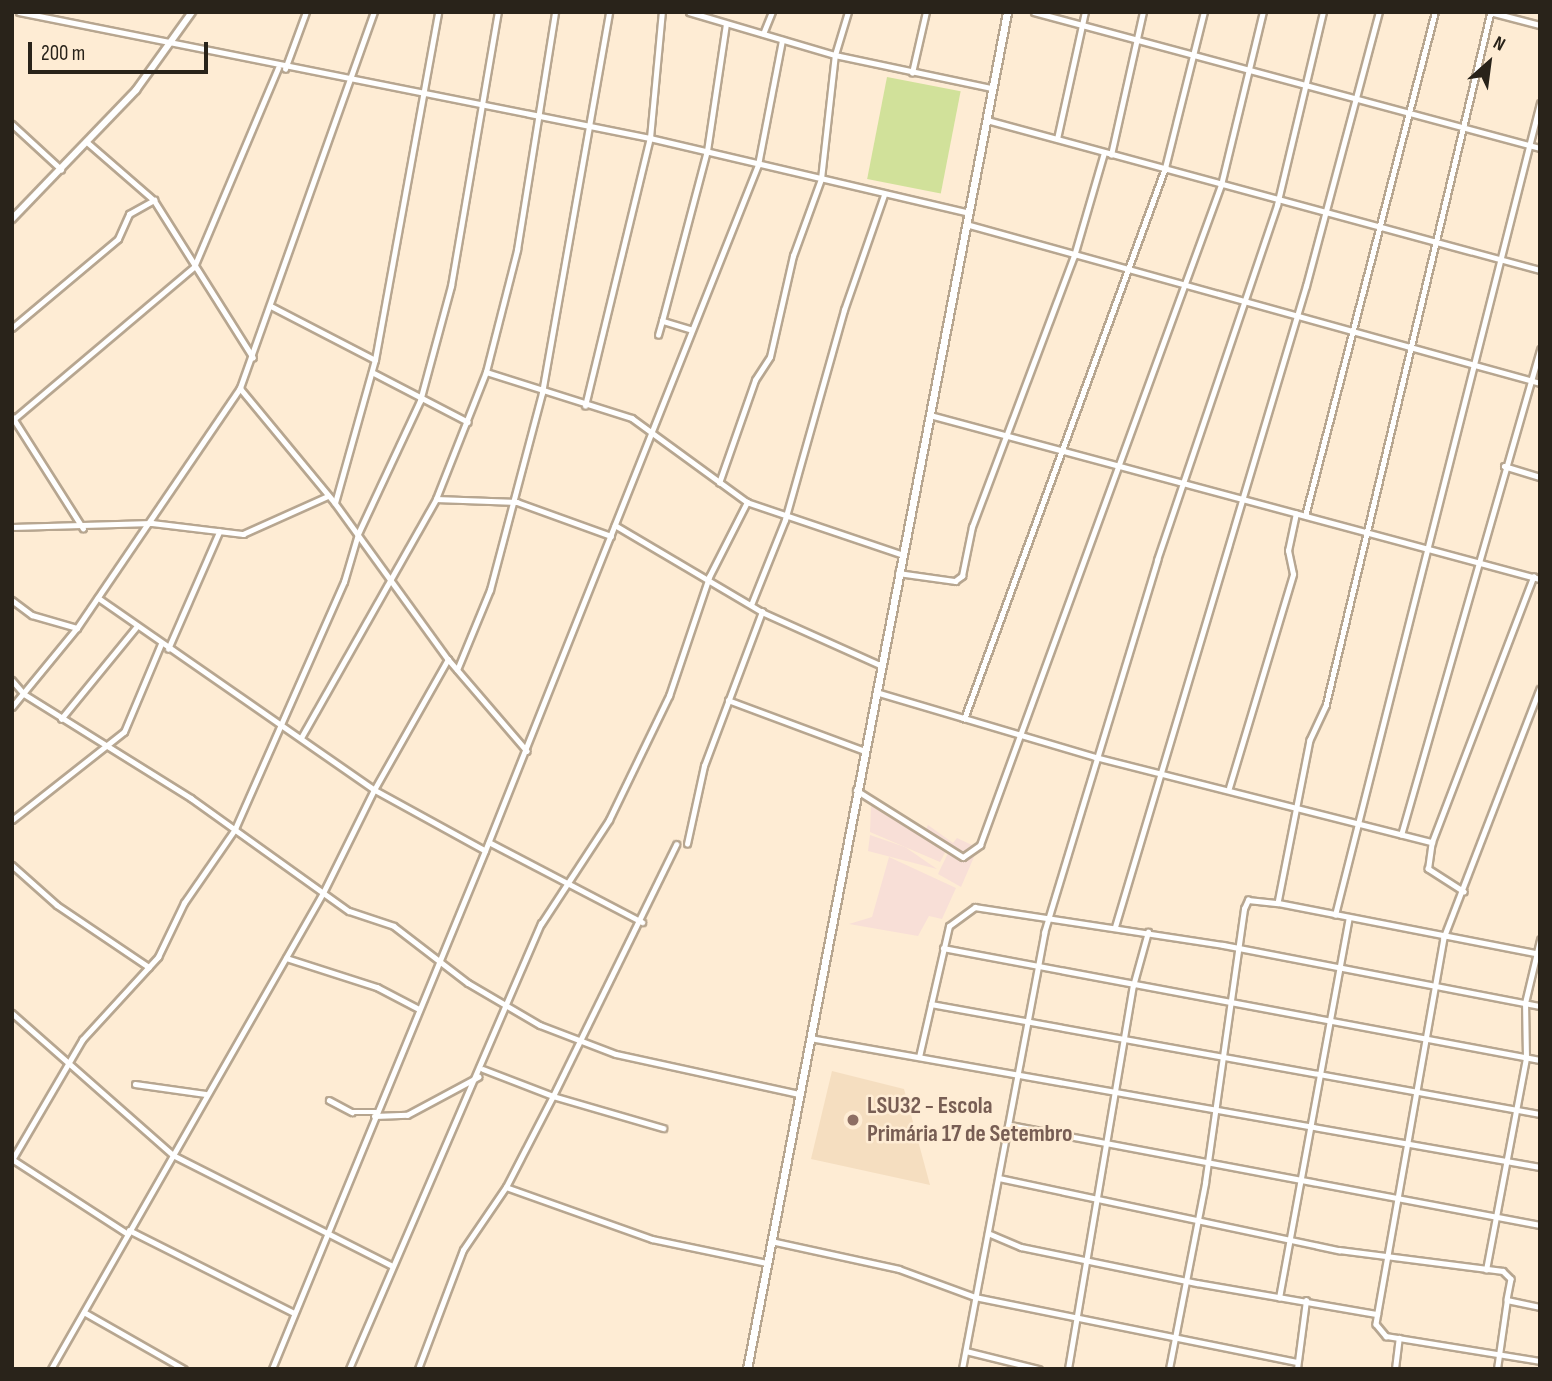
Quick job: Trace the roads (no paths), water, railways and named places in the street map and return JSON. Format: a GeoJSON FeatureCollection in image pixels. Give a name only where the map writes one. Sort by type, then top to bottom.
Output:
{"type":"FeatureCollection","features":[{"type":"Feature","properties":{"kind":"main road"},"geometry":{"type":"LineString","coordinates":[[747,1369],[856,790],[866,751],[897,573],[1007,12]]}},
{"type":"Feature","properties":{"kind":"street"},"geometry":{"type":"LineString","coordinates":[[19,12],[53,15],[278,68],[649,138],[968,213]]}},
{"type":"Feature","properties":{"kind":"street"},"geometry":{"type":"LineString","coordinates":[[12,219],[87,142],[170,44],[192,12]]}},
{"type":"Feature","properties":{"kind":"street"},"geometry":{"type":"LineString","coordinates":[[285,69],[306,12]]}},
{"type":"Feature","properties":{"kind":"street"},"geometry":{"type":"LineString","coordinates":[[12,706],[77,628],[152,523],[240,388],[374,12]]}},
{"type":"Feature","properties":{"kind":"street"},"geometry":{"type":"LineString","coordinates":[[335,503],[375,360],[426,95],[438,12]]}},
{"type":"Feature","properties":{"kind":"street"},"geometry":{"type":"LineString","coordinates":[[294,1313],[129,1232],[12,1160],[70,1070],[89,1029],[149,967],[235,829],[344,582],[358,534],[420,401],[451,286],[498,12]]}},
{"type":"Feature","properties":{"kind":"street"},"geometry":{"type":"LineString","coordinates":[[302,738],[393,582],[436,499],[486,372],[517,250],[555,12]]}},
{"type":"Feature","properties":{"kind":"street"},"geometry":{"type":"LineString","coordinates":[[457,670],[517,502],[542,393],[593,127],[609,12]]}},
{"type":"Feature","properties":{"kind":"street"},"geometry":{"type":"LineString","coordinates":[[584,406],[649,138],[662,12]]}},
{"type":"Feature","properties":{"kind":"street"},"geometry":{"type":"LineString","coordinates":[[689,12],[707,15],[726,24],[835,55],[993,88]]}},
{"type":"Feature","properties":{"kind":"street"},"geometry":{"type":"LineString","coordinates":[[763,34],[772,12]]}},
{"type":"Feature","properties":{"kind":"street"},"geometry":{"type":"LineString","coordinates":[[719,483],[755,380],[770,357],[793,256],[821,180],[835,55],[848,12]]}},
{"type":"Feature","properties":{"kind":"street"},"geometry":{"type":"LineString","coordinates":[[912,73],[926,12]]}},
{"type":"Feature","properties":{"kind":"street"},"geometry":{"type":"LineString","coordinates":[[1034,12],[1540,148]]}},
{"type":"Feature","properties":{"kind":"street"},"geometry":{"type":"LineString","coordinates":[[1057,139],[1084,12]]}},
{"type":"Feature","properties":{"kind":"street"},"geometry":{"type":"LineString","coordinates":[[1111,155],[1143,12]]}},
{"type":"Feature","properties":{"kind":"street"},"geometry":{"type":"LineString","coordinates":[[964,719],[1165,168],[1204,12]]}},
{"type":"Feature","properties":{"kind":"street"},"geometry":{"type":"LineString","coordinates":[[856,790],[962,857],[980,845],[1021,737],[1114,467],[1221,185],[1262,12]]}},
{"type":"Feature","properties":{"kind":"street"},"geometry":{"type":"LineString","coordinates":[[962,1369],[1049,917],[1095,757],[1278,198],[1323,12]]}},
{"type":"Feature","properties":{"kind":"street"},"geometry":{"type":"LineString","coordinates":[[1115,928],[1297,316],[1379,12]]}},
{"type":"Feature","properties":{"kind":"street"},"geometry":{"type":"LineString","coordinates":[[1305,516],[1436,12]]}},
{"type":"Feature","properties":{"kind":"street"},"geometry":{"type":"LineString","coordinates":[[1278,902],[1310,740],[1326,706],[1491,12],[1540,25]]}},
{"type":"Feature","properties":{"kind":"street"},"geometry":{"type":"LineString","coordinates":[[658,335],[708,151],[726,24]]}},
{"type":"Feature","properties":{"kind":"street"},"geometry":{"type":"LineString","coordinates":[[283,1369],[273,1367],[294,1313],[527,751],[758,165],[782,40]]}},
{"type":"Feature","properties":{"kind":"street"},"geometry":{"type":"LineString","coordinates":[[83,529],[13,418],[194,267],[278,68]]}},
{"type":"Feature","properties":{"kind":"street"},"geometry":{"type":"LineString","coordinates":[[1335,915],[1362,827],[1540,103]]}},
{"type":"Feature","properties":{"kind":"street"},"geometry":{"type":"LineString","coordinates":[[987,120],[1540,270]]}},
{"type":"Feature","properties":{"kind":"street"},"geometry":{"type":"LineString","coordinates":[[12,124],[62,169]]}},
{"type":"Feature","properties":{"kind":"street"},"geometry":{"type":"LineString","coordinates":[[87,142],[154,200],[253,357]]}},
{"type":"Feature","properties":{"kind":"street"},"geometry":{"type":"LineString","coordinates":[[897,573],[961,578],[972,527],[1009,438],[1074,256],[1104,153]]}},
{"type":"Feature","properties":{"kind":"street"},"geometry":{"type":"LineString","coordinates":[[751,605],[785,520],[844,310],[884,195]]}},
{"type":"Feature","properties":{"kind":"street"},"geometry":{"type":"LineString","coordinates":[[12,328],[118,239],[126,217],[154,200]]}},
{"type":"Feature","properties":{"kind":"street"},"geometry":{"type":"LineString","coordinates":[[12,208],[19,213]]}},
{"type":"Feature","properties":{"kind":"street"},"geometry":{"type":"LineString","coordinates":[[966,224],[1540,383]]}},
{"type":"Feature","properties":{"kind":"street"},"geometry":{"type":"LineString","coordinates":[[271,306],[375,360]]}},
{"type":"Feature","properties":{"kind":"street"},"geometry":{"type":"LineString","coordinates":[[662,321],[691,330]]}},
{"type":"Feature","properties":{"kind":"street"},"geometry":{"type":"LineString","coordinates":[[1401,835],[1476,560],[1540,350]]}},
{"type":"Feature","properties":{"kind":"street"},"geometry":{"type":"LineString","coordinates":[[372,372],[420,401],[468,422]]}},
{"type":"Feature","properties":{"kind":"street"},"geometry":{"type":"LineString","coordinates":[[486,372],[542,393],[632,418],[747,502],[785,520],[901,554]]}},
{"type":"Feature","properties":{"kind":"street"},"geometry":{"type":"LineString","coordinates":[[240,388],[335,503],[448,659],[527,751]]}},
{"type":"Feature","properties":{"kind":"street"},"geometry":{"type":"LineString","coordinates":[[930,415],[1114,467],[1366,530],[1540,579]]}},
{"type":"Feature","properties":{"kind":"street"},"geometry":{"type":"LineString","coordinates":[[1504,466],[1540,477]]}},
{"type":"Feature","properties":{"kind":"street"},"geometry":{"type":"LineString","coordinates":[[12,527],[83,529],[152,523],[219,532],[254,530],[328,496]]}},
{"type":"Feature","properties":{"kind":"street"},"geometry":{"type":"LineString","coordinates":[[436,499],[517,502],[611,536]]}},
{"type":"Feature","properties":{"kind":"street"},"geometry":{"type":"LineString","coordinates":[[349,1369],[391,1265],[483,1069],[541,925],[609,820],[669,696],[709,577],[747,502]]}},
{"type":"Feature","properties":{"kind":"street"},"geometry":{"type":"LineString","coordinates":[[1229,788],[1293,574],[1288,551],[1296,513]]}},
{"type":"Feature","properties":{"kind":"street"},"geometry":{"type":"LineString","coordinates":[[615,525],[709,577],[762,612],[880,665]]}},
{"type":"Feature","properties":{"kind":"street"},"geometry":{"type":"LineString","coordinates":[[168,649],[219,532]]}},
{"type":"Feature","properties":{"kind":"street"},"geometry":{"type":"LineString","coordinates":[[1464,892],[1428,869],[1432,842],[1533,577]]}},
{"type":"Feature","properties":{"kind":"street"},"geometry":{"type":"LineString","coordinates":[[98,598],[374,790],[485,851]]}},
{"type":"Feature","properties":{"kind":"street"},"geometry":{"type":"LineString","coordinates":[[12,600],[32,615],[77,628]]}},
{"type":"Feature","properties":{"kind":"street"},"geometry":{"type":"LineString","coordinates":[[687,844],[704,766],[762,612]]}},
{"type":"Feature","properties":{"kind":"street"},"geometry":{"type":"LineString","coordinates":[[61,719],[137,626]]}},
{"type":"Feature","properties":{"kind":"street"},"geometry":{"type":"LineString","coordinates":[[12,820],[108,747],[133,719],[161,644]]}},
{"type":"Feature","properties":{"kind":"street"},"geometry":{"type":"LineString","coordinates":[[51,1369],[205,1094],[323,893],[374,790],[448,659]]}},
{"type":"Feature","properties":{"kind":"street"},"geometry":{"type":"LineString","coordinates":[[12,680],[24,694],[235,829],[349,911],[394,926],[440,963],[509,1007],[581,1044],[799,1094]]}},
{"type":"Feature","properties":{"kind":"street"},"geometry":{"type":"LineString","coordinates":[[1540,689],[1464,892],[1444,937],[1433,987],[1419,1093],[1377,1314],[1381,1334],[1540,1361]]}},
{"type":"Feature","properties":{"kind":"street"},"geometry":{"type":"LineString","coordinates":[[875,692],[1021,737],[1161,775],[1229,788],[1296,805],[1362,827],[1432,842]]}},
{"type":"Feature","properties":{"kind":"street"},"geometry":{"type":"LineString","coordinates":[[728,700],[866,751]]}},
{"type":"Feature","properties":{"kind":"street"},"geometry":{"type":"LineString","coordinates":[[489,842],[564,886],[642,922]]}},
{"type":"Feature","properties":{"kind":"street"},"geometry":{"type":"LineString","coordinates":[[418,1369],[463,1250],[506,1187],[642,922],[676,845]]}},
{"type":"Feature","properties":{"kind":"street"},"geometry":{"type":"LineString","coordinates":[[12,865],[57,905],[149,967]]}},
{"type":"Feature","properties":{"kind":"street"},"geometry":{"type":"LineString","coordinates":[[1169,1369],[1208,1167],[1216,1110],[1219,1056],[1245,902],[1278,902],[1444,937],[1538,953]]}},
{"type":"Feature","properties":{"kind":"street"},"geometry":{"type":"LineString","coordinates":[[919,1057],[943,948],[952,920],[975,907],[1149,932],[1540,1006]]}},
{"type":"Feature","properties":{"kind":"street"},"geometry":{"type":"LineString","coordinates":[[1279,1298],[1292,1240],[1349,918]]}},
{"type":"Feature","properties":{"kind":"street"},"geometry":{"type":"LineString","coordinates":[[1068,1369],[1118,1093],[1133,986],[1149,932]]}},
{"type":"Feature","properties":{"kind":"street"},"geometry":{"type":"LineString","coordinates":[[1486,1270],[1526,1058],[1525,1003],[1540,940]]}},
{"type":"Feature","properties":{"kind":"street"},"geometry":{"type":"LineString","coordinates":[[943,948],[1133,986],[1540,1060]]}},
{"type":"Feature","properties":{"kind":"street"},"geometry":{"type":"LineString","coordinates":[[286,958],[377,987],[419,1009]]}},
{"type":"Feature","properties":{"kind":"street"},"geometry":{"type":"LineString","coordinates":[[931,1004],[1540,1114]]}},
{"type":"Feature","properties":{"kind":"street"},"geometry":{"type":"LineString","coordinates":[[12,1013],[70,1070],[173,1155],[391,1265]]}},
{"type":"Feature","properties":{"kind":"street"},"geometry":{"type":"LineString","coordinates":[[809,1038],[1540,1167]]}},
{"type":"Feature","properties":{"kind":"street"},"geometry":{"type":"LineString","coordinates":[[483,1069],[553,1096],[663,1128]]}},
{"type":"Feature","properties":{"kind":"street"},"geometry":{"type":"LineString","coordinates":[[329,1100],[352,1112],[407,1115],[479,1076]]}},
{"type":"Feature","properties":{"kind":"street"},"geometry":{"type":"LineString","coordinates":[[135,1084],[205,1094]]}},
{"type":"Feature","properties":{"kind":"street"},"geometry":{"type":"LineString","coordinates":[[1010,1125],[1208,1167],[1540,1225]]}},
{"type":"Feature","properties":{"kind":"street"},"geometry":{"type":"LineString","coordinates":[[999,1178],[1292,1240],[1509,1275],[1497,1369]]}},
{"type":"Feature","properties":{"kind":"street"},"geometry":{"type":"LineString","coordinates":[[506,1187],[652,1239],[767,1262]]}},
{"type":"Feature","properties":{"kind":"street"},"geometry":{"type":"LineString","coordinates":[[988,1233],[1088,1261],[1185,1281],[1377,1314]]}},
{"type":"Feature","properties":{"kind":"street"},"geometry":{"type":"LineString","coordinates":[[771,1241],[899,1269],[975,1297],[1297,1362]]}},
{"type":"Feature","properties":{"kind":"street"},"geometry":{"type":"LineString","coordinates":[[1297,1369],[1306,1300]]}},
{"type":"Feature","properties":{"kind":"street"},"geometry":{"type":"LineString","coordinates":[[1507,1300],[1540,1307]]}},
{"type":"Feature","properties":{"kind":"street"},"geometry":{"type":"LineString","coordinates":[[84,1312],[184,1369]]}},
{"type":"Feature","properties":{"kind":"street"},"geometry":{"type":"LineString","coordinates":[[1395,1369],[1399,1338]]}},
{"type":"Feature","properties":{"kind":"street"},"geometry":{"type":"LineString","coordinates":[[965,1351],[1039,1369]]}},
{"type":"Feature","properties":{"kind":"place","name":"LSU32 - Escola Primária 17 de Setembro"},"geometry":{"type":"Point","coordinates":[853,1120]}}]}
